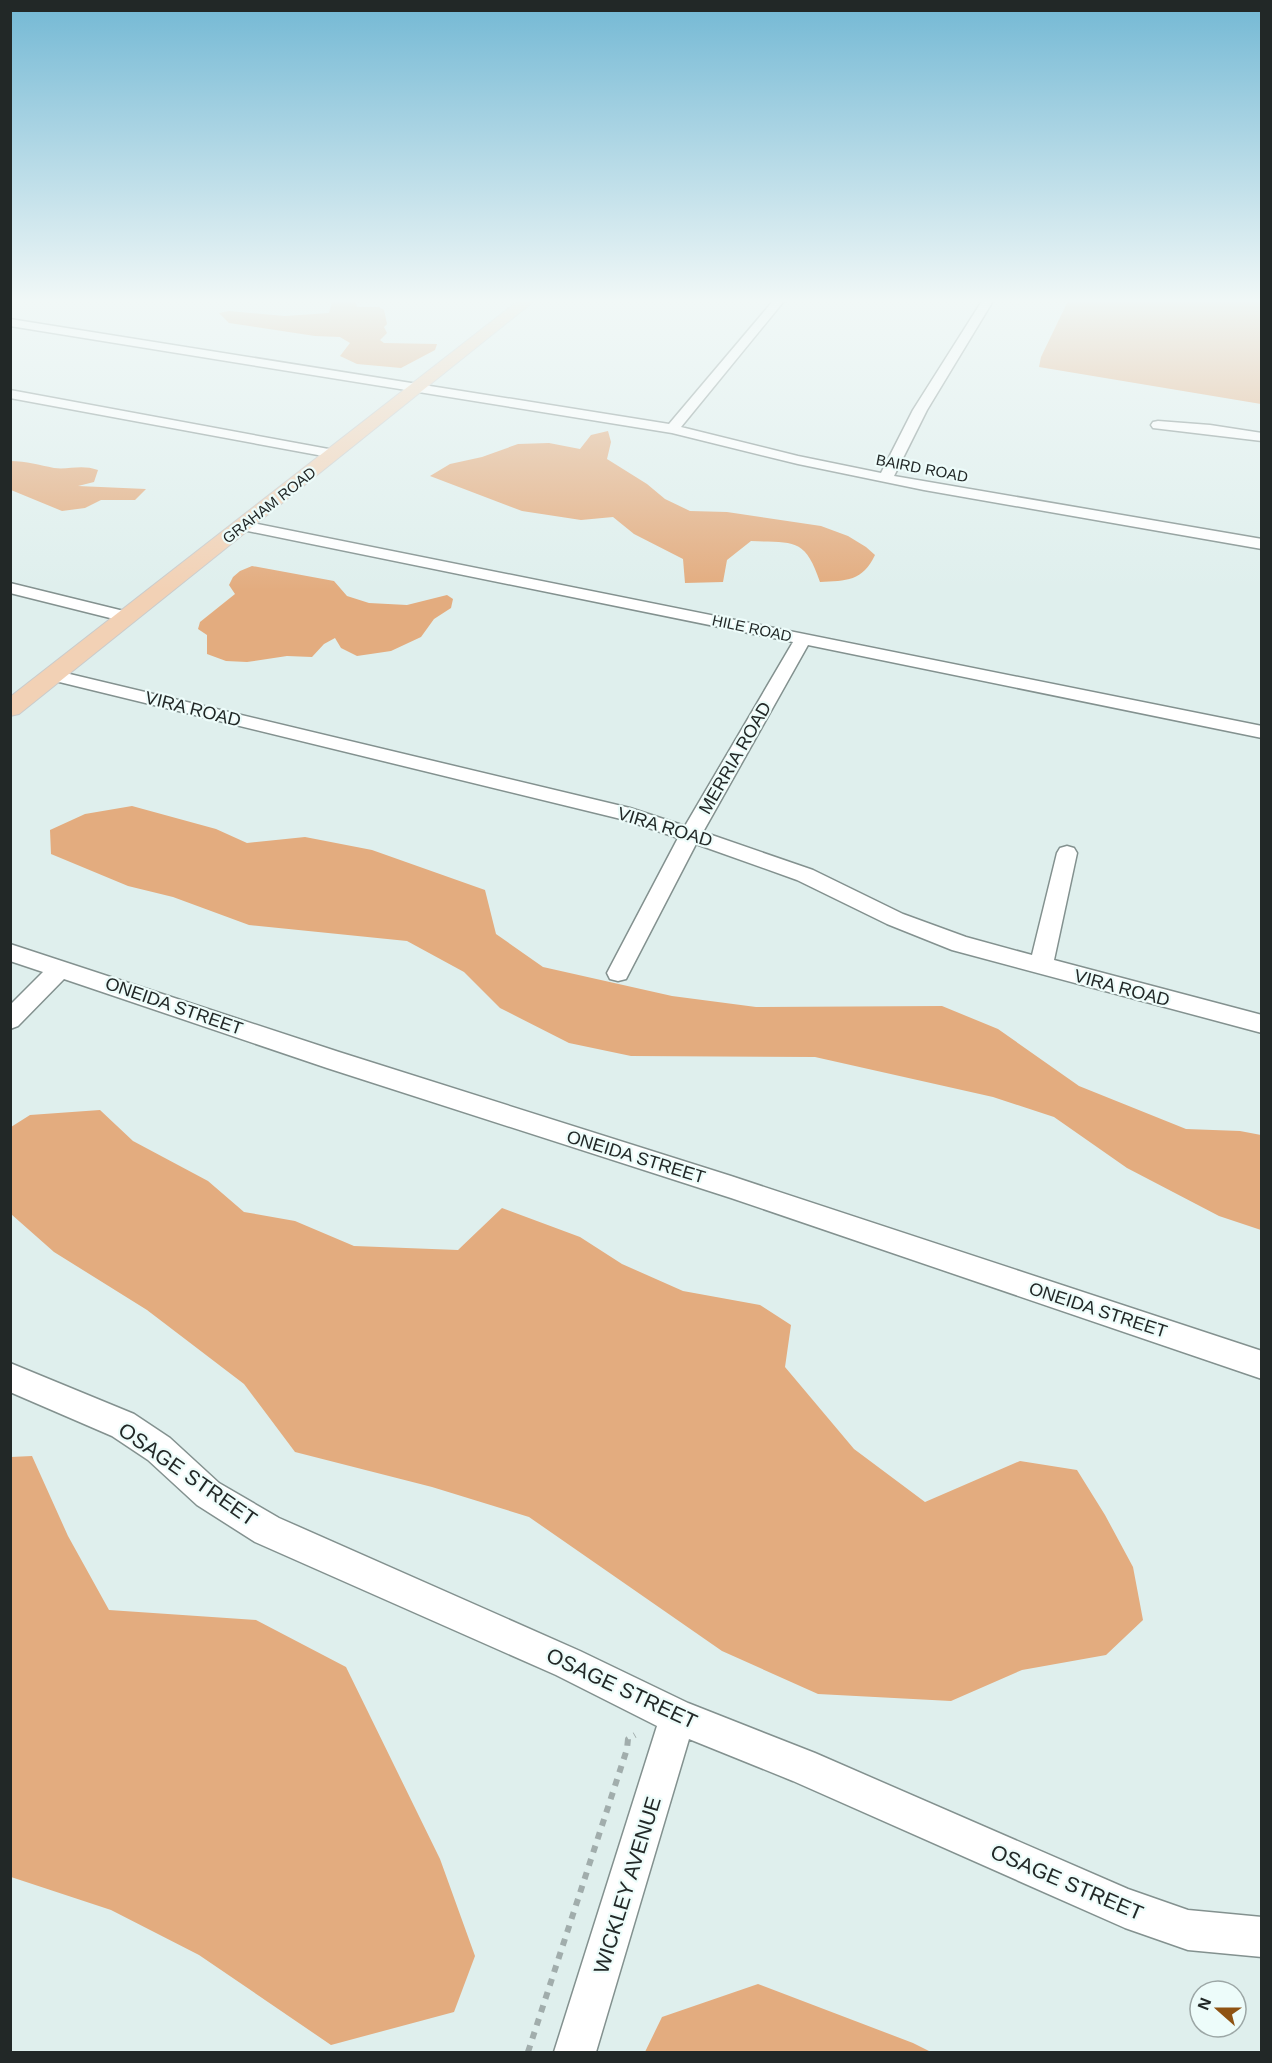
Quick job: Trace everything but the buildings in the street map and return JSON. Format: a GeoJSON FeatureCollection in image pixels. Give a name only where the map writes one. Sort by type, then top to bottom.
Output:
{"type":"FeatureCollection","features":[{"type":"Feature","properties":{"kind":"main road","name":"GRAHAM ROAD"},"geometry":{"type":"LineString","coordinates":[[10,709],[405,397]]}},
{"type":"Feature","properties":{"kind":"street"},"geometry":{"type":"LineString","coordinates":[[28,397],[334,454]]}},
{"type":"Feature","properties":{"kind":"street","name":"BAIRD ROAD"},"geometry":{"type":"LineString","coordinates":[[475,397],[672,429],[798,460],[886,478],[1262,544]]}},
{"type":"Feature","properties":{"kind":"street"},"geometry":{"type":"LineString","coordinates":[[672,429],[699,397]]}},
{"type":"Feature","properties":{"kind":"street"},"geometry":{"type":"LineString","coordinates":[[886,478],[928,397]]}},
{"type":"Feature","properties":{"kind":"street"},"geometry":{"type":"LineString","coordinates":[[1158,425],[1200,428],[1262,437]]}},
{"type":"Feature","properties":{"kind":"street","name":"HILE ROAD"},"geometry":{"type":"LineString","coordinates":[[243,526],[1262,732]]}},
{"type":"Feature","properties":{"kind":"street"},"geometry":{"type":"LineString","coordinates":[[12,590],[126,617]]}},
{"type":"Feature","properties":{"kind":"street","name":"MERRIA ROAD"},"geometry":{"type":"LineString","coordinates":[[618,973],[691,834],[803,639]]}},
{"type":"Feature","properties":{"kind":"street","name":"VIRA ROAD"},"geometry":{"type":"LineString","coordinates":[[53,675],[630,815],[691,834],[805,875],[927,932],[960,944],[1262,1024]]}},
{"type":"Feature","properties":{"kind":"street"},"geometry":{"type":"LineString","coordinates":[[1041,966],[1067,854]]}},
{"type":"Feature","properties":{"kind":"street","name":"ONEIDA STREET"},"geometry":{"type":"LineString","coordinates":[[10,952],[346,1064],[731,1187],[1262,1365]]}},
{"type":"Feature","properties":{"kind":"street"},"geometry":{"type":"LineString","coordinates":[[10,1020],[61,968]]}},
{"type":"Feature","properties":{"kind":"street","name":"OSAGE STREET"},"geometry":{"type":"LineString","coordinates":[[10,1377],[123,1425],[159,1449],[208,1494],[267,1530],[568,1663],[678,1717],[802,1766],[1125,1908],[1188,1930],[1262,1937]]}},
{"type":"Feature","properties":{"kind":"street","name":"WICKLEY AVENUE"},"geometry":{"type":"LineString","coordinates":[[575,2052],[678,1717]]}},
{"type":"Feature","properties":{"kind":"path"},"geometry":{"type":"LineString","coordinates":[[528,2052],[617,1782],[628,1739],[636,1735]]}},
{"type":"Feature","properties":{"kind":"shaded area"},"geometry":{"type":"Polygon","coordinates":[[[1221,397],[1261,397],[1261,404],[1221,397]]]}},
{"type":"Feature","properties":{"kind":"shaded area"},"geometry":{"type":"Polygon","coordinates":[[[608,431],[611,442],[607,459],[647,484],[665,499],[690,511],[727,512],[821,526],[848,536],[875,555],[865,570],[853,578],[820,582],[809,557],[796,545],[751,541],[727,560],[723,582],[685,583],[683,559],[634,534],[613,517],[581,520],[522,511],[430,476],[450,464],[482,457],[518,444],[549,443],[580,449],[591,435],[608,431]]]}},
{"type":"Feature","properties":{"kind":"shaded area"},"geometry":{"type":"Polygon","coordinates":[[[10,461],[54,468],[86,467],[98,470],[94,482],[78,486],[146,489],[135,500],[101,500],[85,508],[62,511],[11,490],[10,461]]]}},
{"type":"Feature","properties":{"kind":"shaded area"},"geometry":{"type":"Polygon","coordinates":[[[252,566],[334,581],[347,596],[369,603],[407,605],[447,595],[453,599],[451,608],[434,619],[421,637],[391,651],[357,656],[341,648],[335,638],[324,644],[312,657],[287,656],[247,662],[226,661],[207,654],[207,635],[198,629],[200,622],[235,594],[229,585],[233,577],[252,566]]]}},
{"type":"Feature","properties":{"kind":"shaded area"},"geometry":{"type":"Polygon","coordinates":[[[132,806],[216,829],[247,843],[305,837],[372,850],[485,890],[496,934],[543,967],[672,996],[756,1007],[942,1006],[998,1029],[1079,1086],[1186,1129],[1240,1131],[1261,1135],[1261,1230],[1219,1216],[1127,1168],[1054,1117],[993,1097],[815,1057],[631,1056],[569,1043],[500,1008],[464,972],[407,941],[249,925],[173,897],[128,886],[51,854],[50,830],[85,814],[132,806]]]}},
{"type":"Feature","properties":{"kind":"shaded area"},"geometry":{"type":"Polygon","coordinates":[[[100,1110],[133,1141],[208,1181],[244,1212],[295,1221],[354,1246],[458,1250],[502,1208],[580,1237],[622,1264],[683,1291],[760,1305],[791,1325],[785,1367],[854,1449],[925,1502],[1020,1461],[1077,1470],[1133,1567],[1143,1620],[1106,1655],[1022,1670],[951,1701],[818,1694],[722,1651],[529,1517],[432,1487],[295,1452],[244,1384],[147,1310],[54,1252],[11,1214],[11,1127],[30,1115],[100,1110]]]}},
{"type":"Feature","properties":{"kind":"shaded area"},"geometry":{"type":"Polygon","coordinates":[[[32,1456],[68,1536],[109,1610],[256,1620],[346,1667],[440,1859],[475,1956],[454,2012],[331,2045],[199,1955],[111,1910],[11,1877],[11,1457],[32,1456]]]}},
{"type":"Feature","properties":{"kind":"shaded area"},"geometry":{"type":"Polygon","coordinates":[[[758,1984],[931,2052],[645,2052],[662,2017],[758,1984]]]}}]}
